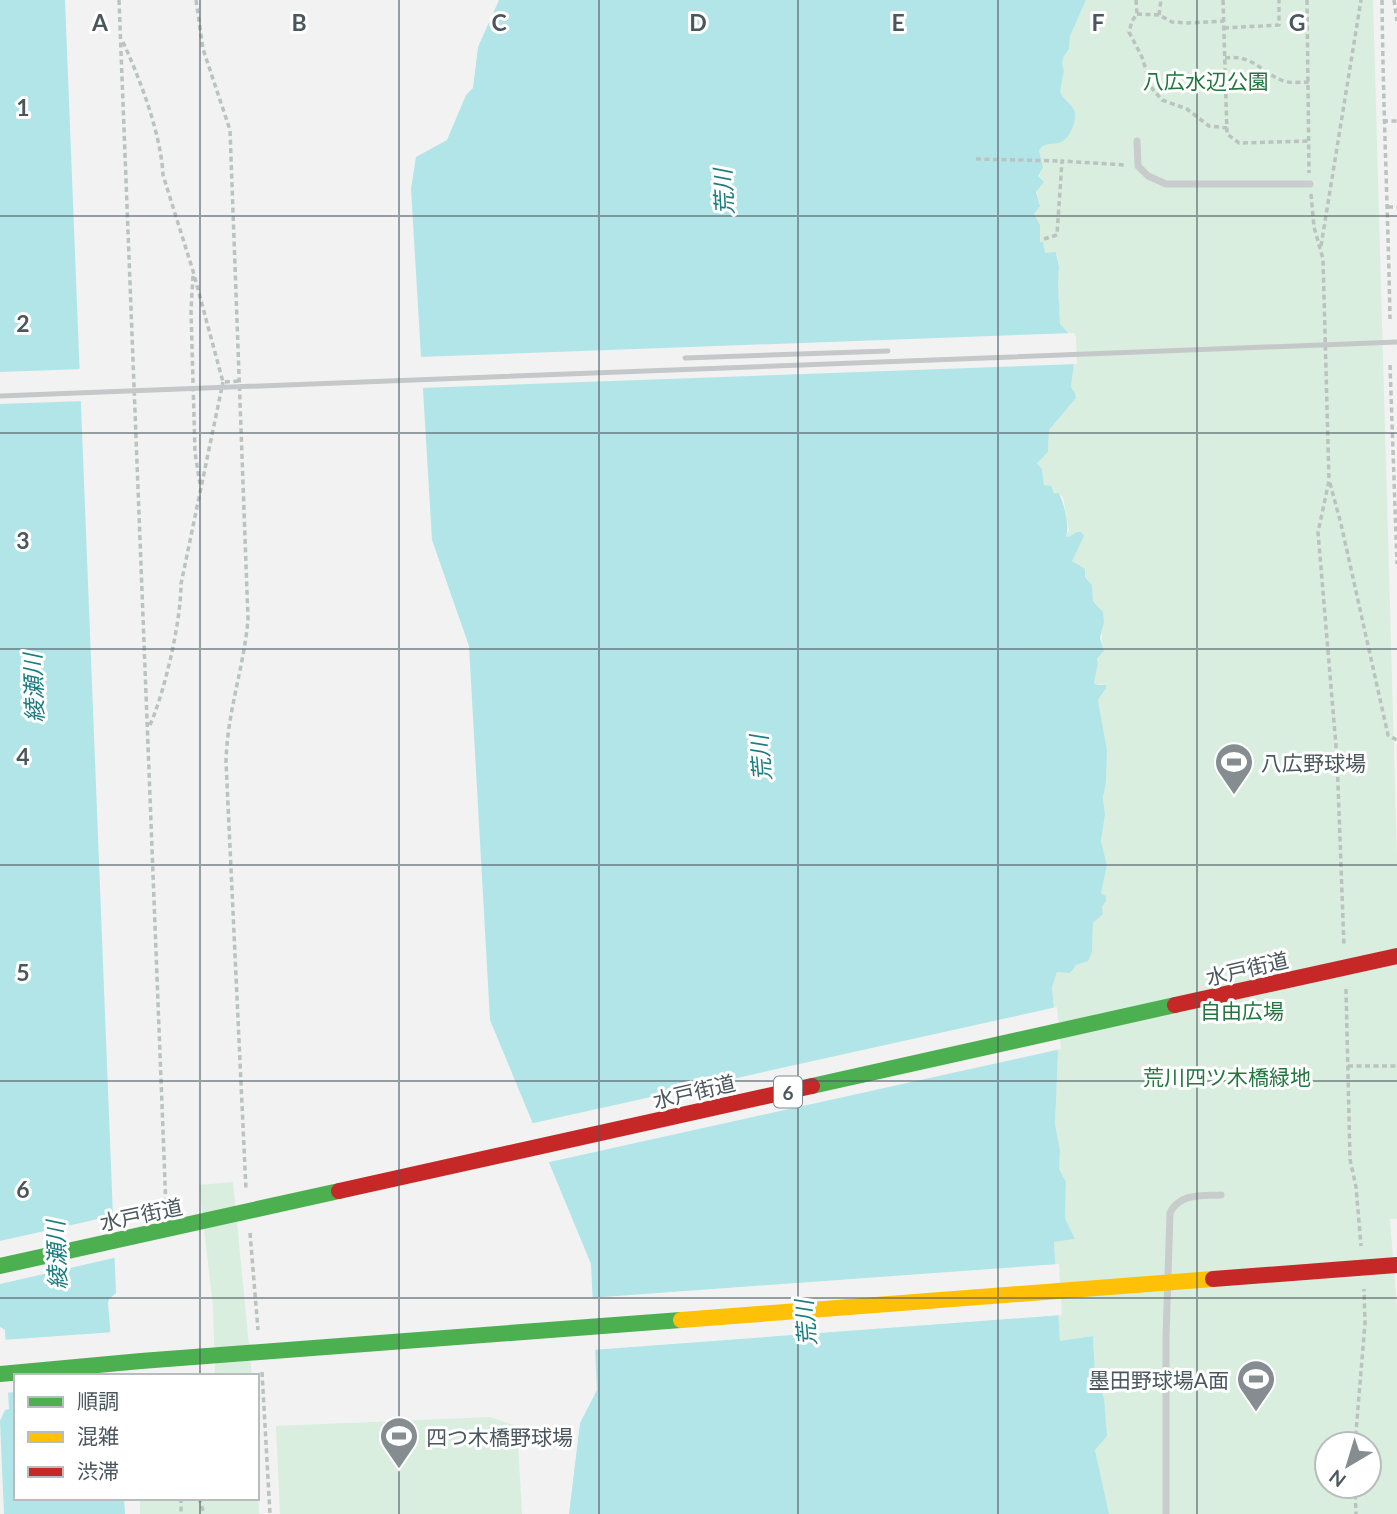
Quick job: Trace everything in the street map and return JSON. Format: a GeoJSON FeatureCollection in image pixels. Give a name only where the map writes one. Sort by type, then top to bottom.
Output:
{"type":"FeatureCollection","features":[{"type":"Feature","properties":{"kind":"highway","name":"水戸街道"},"geometry":{"type":"LineString","coordinates":[[0,1266],[1397,956]]}},
{"type":"Feature","properties":{"kind":"highway"},"geometry":{"type":"LineString","coordinates":[[0,1374],[1393,1265]]}},
{"type":"Feature","properties":{"kind":"lane"},"geometry":{"type":"LineString","coordinates":[[1137,141],[1138,166],[1148,176],[1166,184],[1310,184]]}},
{"type":"Feature","properties":{"kind":"lane"},"geometry":{"type":"LineString","coordinates":[[1166,1514],[1166,1337],[1170,1213],[1173,1206],[1191,1197],[1221,1195]]}},
{"type":"Feature","properties":{"kind":"path"},"geometry":{"type":"LineString","coordinates":[[119,0],[166,1209]]}},
{"type":"Feature","properties":{"kind":"path"},"geometry":{"type":"LineString","coordinates":[[196,0],[203,49],[230,130],[248,619],[226,730],[226,762],[247,1202]]}},
{"type":"Feature","properties":{"kind":"path"},"geometry":{"type":"LineString","coordinates":[[1136,0],[1137,14],[1129,32],[1142,57],[1151,87],[1162,100],[1187,109],[1209,126],[1227,128]]}},
{"type":"Feature","properties":{"kind":"path"},"geometry":{"type":"LineString","coordinates":[[1159,15],[1161,0]]}},
{"type":"Feature","properties":{"kind":"path"},"geometry":{"type":"LineString","coordinates":[[1223,0],[1227,134],[1239,143],[1308,141]]}},
{"type":"Feature","properties":{"kind":"path"},"geometry":{"type":"LineString","coordinates":[[1224,28],[1279,25],[1279,0]]}},
{"type":"Feature","properties":{"kind":"path"},"geometry":{"type":"LineString","coordinates":[[1307,0],[1308,141],[1312,213],[1323,259],[1329,481],[1318,532],[1337,758],[1345,955]]}},
{"type":"Feature","properties":{"kind":"path"},"geometry":{"type":"LineString","coordinates":[[1321,248],[1361,0]]}},
{"type":"Feature","properties":{"kind":"path"},"geometry":{"type":"LineString","coordinates":[[1382,0],[1390,319]]}},
{"type":"Feature","properties":{"kind":"path"},"geometry":{"type":"LineString","coordinates":[[1394,0],[1397,21]]}},
{"type":"Feature","properties":{"kind":"path"},"geometry":{"type":"LineString","coordinates":[[1137,14],[1159,15],[1172,22],[1224,21]]}},
{"type":"Feature","properties":{"kind":"path"},"geometry":{"type":"LineString","coordinates":[[121,39],[138,76],[162,159],[163,175],[223,382],[181,584],[181,603],[159,704],[149,726]]}},
{"type":"Feature","properties":{"kind":"path"},"geometry":{"type":"LineString","coordinates":[[1225,58],[1251,61],[1283,82],[1309,82]]}},
{"type":"Feature","properties":{"kind":"path"},"geometry":{"type":"LineString","coordinates":[[1383,121],[1397,121]]}},
{"type":"Feature","properties":{"kind":"path"},"geometry":{"type":"LineString","coordinates":[[976,159],[1138,166]]}},
{"type":"Feature","properties":{"kind":"path"},"geometry":{"type":"LineString","coordinates":[[1044,239],[1057,235],[1062,161]]}},
{"type":"Feature","properties":{"kind":"path"},"geometry":{"type":"LineString","coordinates":[[1388,207],[1397,207]]}},
{"type":"Feature","properties":{"kind":"path"},"geometry":{"type":"LineString","coordinates":[[193,271],[191,310],[195,453],[200,486]]}},
{"type":"Feature","properties":{"kind":"path"},"geometry":{"type":"LineString","coordinates":[[1390,365],[1396,472],[1397,564]]}},
{"type":"Feature","properties":{"kind":"path"},"geometry":{"type":"LineString","coordinates":[[223,382],[240,381]]}},
{"type":"Feature","properties":{"kind":"path"},"geometry":{"type":"LineString","coordinates":[[1329,481],[1388,735],[1397,740]]}},
{"type":"Feature","properties":{"kind":"path"},"geometry":{"type":"LineString","coordinates":[[1345,981],[1350,1159],[1356,1187],[1362,1248]]}},
{"type":"Feature","properties":{"kind":"path"},"geometry":{"type":"LineString","coordinates":[[1348,1066],[1397,1066]]}},
{"type":"Feature","properties":{"kind":"path"},"geometry":{"type":"LineString","coordinates":[[249,1229],[259,1334]]}},
{"type":"Feature","properties":{"kind":"path"},"geometry":{"type":"LineString","coordinates":[[1356,1430],[1365,1323],[1363,1285]]}},
{"type":"Feature","properties":{"kind":"path"},"geometry":{"type":"LineString","coordinates":[[261,1361],[271,1514]]}},
{"type":"Feature","properties":{"kind":"green space","name":"荒川四ツ木橋緑地"},"geometry":{"type":"Polygon","coordinates":[[[1086,0],[1373,0],[1397,858],[1397,1219],[1390,1219],[1397,1308],[1397,1514],[1109,1514],[1095,1450],[1104,1398],[1095,1375],[1093,1336],[1060,1342],[1054,1242],[1075,1239],[1065,1218],[1066,1182],[1059,1169],[1060,1150],[1055,1124],[1058,1054],[1052,986],[1057,972],[1076,965],[1092,952],[1093,923],[1103,914],[1101,893],[1107,865],[1101,841],[1105,816],[1103,798],[1107,750],[1098,700],[1103,684],[1094,683],[1097,660],[1104,651],[1103,618],[1093,601],[1092,585],[1072,561],[1069,537],[1066,536],[1069,530],[1063,497],[1044,485],[1042,469],[1037,462],[1048,452],[1049,430],[1076,398],[1071,387],[1074,364],[1069,333],[1060,325],[1057,253],[1045,254],[1043,243],[1040,242],[1040,225],[1034,214],[1040,205],[1037,186],[1043,168],[1039,150],[1050,142],[1070,104],[1063,99],[1060,92],[1064,71],[1062,63],[1069,49],[1070,36],[1086,0]]]}},
{"type":"Feature","properties":{"kind":"green space"},"geometry":{"type":"Polygon","coordinates":[[[233,1182],[252,1374],[215,1374],[213,1307],[199,1185],[233,1182]]]}},
{"type":"Feature","properties":{"kind":"green space","name":"四つ木橋野球場"},"geometry":{"type":"Polygon","coordinates":[[[490,1417],[517,1426],[522,1514],[280,1514],[276,1426],[490,1417]]]}},
{"type":"Feature","properties":{"kind":"green space"},"geometry":{"type":"Polygon","coordinates":[[[140,1500],[259,1500],[259,1514],[140,1514],[140,1500]]]}},
{"type":"Feature","properties":{"kind":"water","name":"綾瀬川"},"geometry":{"type":"Polygon","coordinates":[[[0,0],[65,0],[116,1293],[108,1303],[114,1374],[14,1374],[14,1500],[124,1500],[125,1514],[4,1514],[0,1421],[5,1410],[9,1409],[5,1330],[0,1327],[0,0]]]}},
{"type":"Feature","properties":{"kind":"water","name":"荒川"},"geometry":{"type":"Polygon","coordinates":[[[499,0],[1086,0],[1070,36],[1069,49],[1062,63],[1064,71],[1060,92],[1074,110],[1074,124],[1062,141],[1046,145],[1039,150],[1043,168],[1038,176],[1044,182],[1036,192],[1040,206],[1034,214],[1040,225],[1040,242],[1043,242],[1045,253],[1056,252],[1059,267],[1060,324],[1073,338],[1071,387],[1076,398],[1049,430],[1048,452],[1037,463],[1042,469],[1044,485],[1051,486],[1062,502],[1067,521],[1066,536],[1081,532],[1084,536],[1072,561],[1085,569],[1085,577],[1092,585],[1093,601],[1103,612],[1104,622],[1100,638],[1104,651],[1097,659],[1094,683],[1106,685],[1098,700],[1107,750],[1103,798],[1105,815],[1101,841],[1107,865],[1101,893],[1106,896],[1106,901],[1102,907],[1103,914],[1093,923],[1092,952],[1088,961],[1076,965],[1070,973],[1057,972],[1052,987],[1058,1054],[1055,1124],[1060,1150],[1059,1169],[1066,1182],[1065,1218],[1075,1239],[1054,1242],[1060,1341],[1093,1336],[1095,1375],[1104,1398],[1107,1436],[1095,1450],[1109,1514],[569,1514],[580,1423],[597,1390],[591,1264],[490,1020],[469,646],[432,540],[411,189],[416,157],[447,140],[466,95],[473,88],[478,47],[499,0]]]}},
{"type":"Feature","properties":{"kind":"pier"},"geometry":{"type":"Polygon","coordinates":[[[1074,333],[1077,364],[419,388],[418,357],[1074,333]]]}},
{"type":"Feature","properties":{"kind":"pier"},"geometry":{"type":"Polygon","coordinates":[[[82,369],[83,401],[0,404],[0,372],[82,369]]]}},
{"type":"Feature","properties":{"kind":"pier"},"geometry":{"type":"Polygon","coordinates":[[[1057,1007],[1061,1049],[545,1163],[529,1124],[1057,1007]]]}},
{"type":"Feature","properties":{"kind":"pier"},"geometry":{"type":"Polygon","coordinates":[[[116,1215],[118,1257],[0,1284],[0,1241],[116,1215]]]}},
{"type":"Feature","properties":{"kind":"pier"},"geometry":{"type":"Polygon","coordinates":[[[1059,1264],[1062,1315],[592,1350],[589,1298],[1059,1264]]]}},
{"type":"Feature","properties":{"kind":"pier"},"geometry":{"type":"Polygon","coordinates":[[[115,1332],[118,1374],[14,1374],[14,1392],[5,1393],[2,1340],[115,1332]]]}},
{"type":"Feature","properties":{"kind":"railway"},"geometry":{"type":"LineString","coordinates":[[0,396],[1397,342]]}},
{"type":"Feature","properties":{"kind":"railway"},"geometry":{"type":"LineString","coordinates":[[685,358],[888,351]]}},
{"type":"Feature","properties":{"kind":"traffic: fast"},"geometry":{"type":"LineString","coordinates":[[812,1086],[1175,1005]]}},
{"type":"Feature","properties":{"kind":"traffic: fast"},"geometry":{"type":"LineString","coordinates":[[0,1266],[339,1191]]}},
{"type":"Feature","properties":{"kind":"traffic: fast"},"geometry":{"type":"LineString","coordinates":[[0,1374],[681,1320]]}},
{"type":"Feature","properties":{"kind":"traffic: slow"},"geometry":{"type":"LineString","coordinates":[[681,1320],[1213,1279]]}},
{"type":"Feature","properties":{"kind":"traffic: jam"},"geometry":{"type":"LineString","coordinates":[[1175,1005],[1397,956]]}},
{"type":"Feature","properties":{"kind":"traffic: jam"},"geometry":{"type":"LineString","coordinates":[[339,1191],[812,1086]]}},
{"type":"Feature","properties":{"kind":"traffic: jam"},"geometry":{"type":"LineString","coordinates":[[1213,1279],[1397,1265]]}},
{"type":"Feature","properties":{"kind":"place","name":"八広野球場"},"geometry":{"type":"Point","coordinates":[1234,796]}},
{"type":"Feature","properties":{"kind":"place","name":"墨田野球場A面"},"geometry":{"type":"Point","coordinates":[1256,1413]}},
{"type":"Feature","properties":{"kind":"place","name":"四つ木橋野球場"},"geometry":{"type":"Point","coordinates":[399,1470]}},
{"type":"Feature","properties":{"kind":"park label","name":"八広水辺公園"},"geometry":{"type":"Point","coordinates":[1206,80]}},
{"type":"Feature","properties":{"kind":"park label","name":"自由広場"},"geometry":{"type":"Point","coordinates":[1242,1010]}}]}
